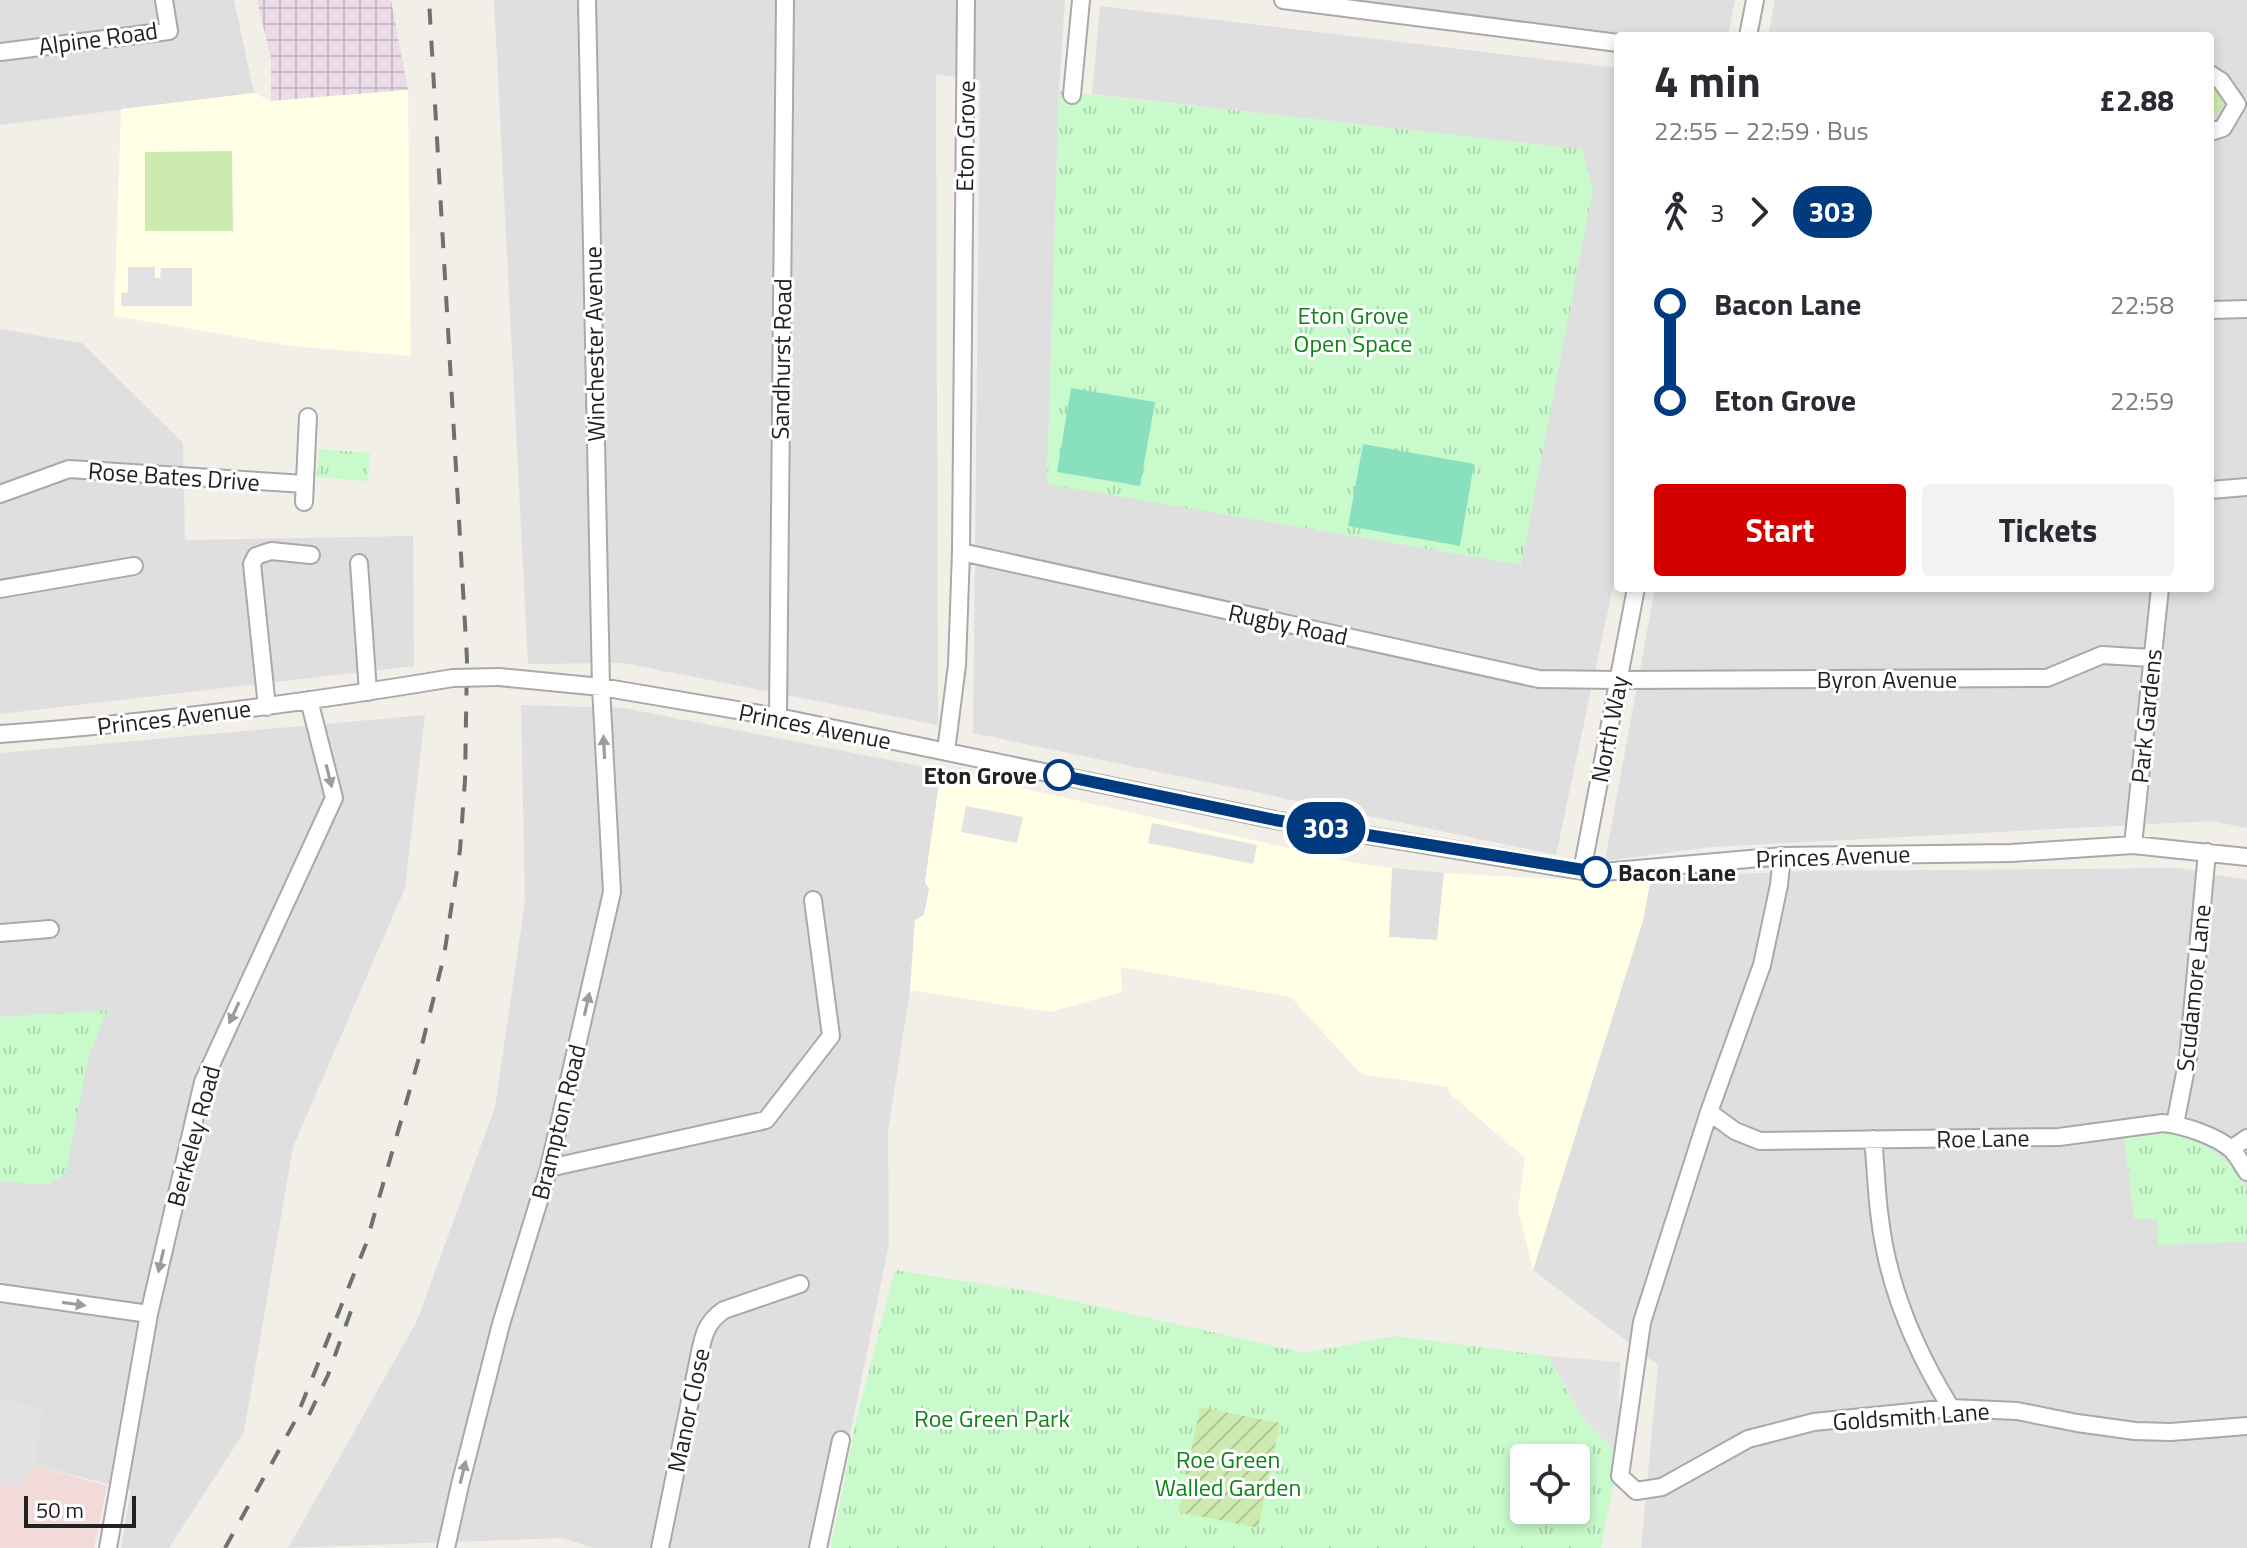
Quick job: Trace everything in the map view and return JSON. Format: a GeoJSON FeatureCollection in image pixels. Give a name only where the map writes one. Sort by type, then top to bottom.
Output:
{"type":"FeatureCollection","features":[{"type":"Feature","properties":{"kind":"street","name":"Alpine Road"},"geometry":{"type":"LineString","coordinates":[[0,52],[169,31],[164,0]]}},
{"type":"Feature","properties":{"kind":"street","name":"Winchester Avenue"},"geometry":{"type":"LineString","coordinates":[[587,0],[601,687]]}},
{"type":"Feature","properties":{"kind":"street","name":"Sandhurst Road"},"geometry":{"type":"LineString","coordinates":[[778,717],[785,0]]}},
{"type":"Feature","properties":{"kind":"street","name":"Eton Grove"},"geometry":{"type":"LineString","coordinates":[[946,751],[957,665],[961,552],[966,0]]}},
{"type":"Feature","properties":{"kind":"street"},"geometry":{"type":"LineString","coordinates":[[1072,95],[1081,0]]}},
{"type":"Feature","properties":{"kind":"street"},"geometry":{"type":"LineString","coordinates":[[1283,0],[1394,7],[1614,42]]}},
{"type":"Feature","properties":{"kind":"street"},"geometry":{"type":"LineString","coordinates":[[1749,32],[1755,0]]}},
{"type":"Feature","properties":{"kind":"street"},"geometry":{"type":"LineString","coordinates":[[2214,77],[2242,105],[2223,128],[2214,131]]}},
{"type":"Feature","properties":{"kind":"street"},"geometry":{"type":"LineString","coordinates":[[2214,310],[2247,309]]}},
{"type":"Feature","properties":{"kind":"street"},"geometry":{"type":"LineString","coordinates":[[304,502],[308,417]]}},
{"type":"Feature","properties":{"kind":"street","name":"Rose Bates Drive"},"geometry":{"type":"LineString","coordinates":[[0,494],[69,469],[305,484]]}},
{"type":"Feature","properties":{"kind":"street"},"geometry":{"type":"LineString","coordinates":[[2214,490],[2247,487]]}},
{"type":"Feature","properties":{"kind":"street"},"geometry":{"type":"LineString","coordinates":[[267,707],[252,564],[256,556],[271,551],[311,555]]}},
{"type":"Feature","properties":{"kind":"street","name":"Rugby Road"},"geometry":{"type":"LineString","coordinates":[[961,552],[1539,679],[1618,680]]}},
{"type":"Feature","properties":{"kind":"street"},"geometry":{"type":"LineString","coordinates":[[359,563],[368,692]]}},
{"type":"Feature","properties":{"kind":"street"},"geometry":{"type":"LineString","coordinates":[[0,589],[134,566]]}},
{"type":"Feature","properties":{"kind":"street","name":"North Way"},"geometry":{"type":"LineString","coordinates":[[1582,871],[1635,592]]}},
{"type":"Feature","properties":{"kind":"street","name":"Park Gardens"},"geometry":{"type":"LineString","coordinates":[[2133,845],[2159,592]]}},
{"type":"Feature","properties":{"kind":"street","name":"Byron Avenue"},"geometry":{"type":"LineString","coordinates":[[1618,680],[2047,678],[2102,655],[2151,658]]}},
{"type":"Feature","properties":{"kind":"street","name":"Princes Avenue"},"geometry":{"type":"LineString","coordinates":[[0,734],[96,727],[267,707],[453,678],[499,677],[601,687],[778,717],[1275,820],[1582,871],[1603,872],[1782,856],[2011,853],[2133,845],[2247,857]]}},
{"type":"Feature","properties":{"kind":"street","name":"Brampton Road"},"geometry":{"type":"LineString","coordinates":[[446,1548],[501,1324],[549,1168],[612,892],[601,687]]}},
{"type":"Feature","properties":{"kind":"street","name":"Berkeley Road"},"geometry":{"type":"LineString","coordinates":[[108,1548],[149,1314],[205,1076],[334,798],[309,700]]}},
{"type":"Feature","properties":{"kind":"street","name":"Scudamore Lane"},"geometry":{"type":"LineString","coordinates":[[2175,1124],[2188,1058],[2207,852]]}},
{"type":"Feature","properties":{"kind":"street"},"geometry":{"type":"LineString","coordinates":[[1709,1112],[1762,965],[1782,856]]}},
{"type":"Feature","properties":{"kind":"street"},"geometry":{"type":"LineString","coordinates":[[549,1168],[766,1120],[831,1036],[813,900]]}},
{"type":"Feature","properties":{"kind":"street"},"geometry":{"type":"LineString","coordinates":[[0,933],[50,929]]}},
{"type":"Feature","properties":{"kind":"street","name":"Roe Lane"},"geometry":{"type":"LineString","coordinates":[[1709,1112],[1735,1131],[1760,1141],[2059,1137],[2175,1124],[2207,1135],[2231,1149],[2247,1172]]}},
{"type":"Feature","properties":{"kind":"street","name":"Goldsmith Lane"},"geometry":{"type":"LineString","coordinates":[[1709,1112],[1642,1322],[1620,1476],[1636,1491],[1662,1487],[1748,1439],[1814,1422],[1951,1408],[2017,1411],[2135,1431],[2171,1432],[2247,1426]]}},
{"type":"Feature","properties":{"kind":"street"},"geometry":{"type":"LineString","coordinates":[[2231,1149],[2247,1138]]}},
{"type":"Feature","properties":{"kind":"street"},"geometry":{"type":"LineString","coordinates":[[1873,1139],[1880,1220],[1901,1309],[1927,1370],[1951,1408]]}},
{"type":"Feature","properties":{"kind":"street","name":"Manor Close"},"geometry":{"type":"LineString","coordinates":[[660,1548],[707,1326],[724,1310],[800,1284]]}},
{"type":"Feature","properties":{"kind":"street"},"geometry":{"type":"LineString","coordinates":[[0,1293],[149,1314]]}},
{"type":"Feature","properties":{"kind":"street"},"geometry":{"type":"LineString","coordinates":[[818,1548],[841,1440]]}},
{"type":"Feature","properties":{"kind":"shaded area"},"geometry":{"type":"Polygon","coordinates":[[[0,0],[234,0],[254,93],[0,125],[0,0]]]}},
{"type":"Feature","properties":{"kind":"shaded area"},"geometry":{"type":"Polygon","coordinates":[[[257,0],[391,0],[408,90],[271,101],[271,58],[257,0]]]}},
{"type":"Feature","properties":{"kind":"shaded area"},"geometry":{"type":"Polygon","coordinates":[[[494,0],[1065,0],[1059,91],[1047,484],[1582,150],[1092,94],[1100,6],[1614,68],[1614,582],[1556,855],[973,733],[980,81],[936,74],[938,725],[623,663],[528,664],[494,0]]]}},
{"type":"Feature","properties":{"kind":"shaded area"},"geometry":{"type":"Polygon","coordinates":[[[1354,0],[1735,0],[1729,32],[1614,32],[1614,35],[1354,0]]]}},
{"type":"Feature","properties":{"kind":"shaded area"},"geometry":{"type":"Polygon","coordinates":[[[1775,0],[2247,0],[2247,828],[2211,821],[1712,847],[1605,861],[1654,592],[2214,592],[2214,32],[1769,32],[1775,0]]]}},
{"type":"Feature","properties":{"kind":"shaded area"},"geometry":{"type":"Polygon","coordinates":[[[408,90],[411,356],[291,346],[114,316],[121,109],[254,93],[271,101],[408,90]]]}},
{"type":"Feature","properties":{"kind":"shaded area"},"geometry":{"type":"Polygon","coordinates":[[[128,267],[155,267],[155,278],[160,278],[161,268],[192,268],[192,306],[121,306],[121,293],[128,292],[128,267]]]}},
{"type":"Feature","properties":{"kind":"shaded area"},"geometry":{"type":"Polygon","coordinates":[[[0,329],[82,343],[183,443],[185,540],[413,536],[414,666],[0,714],[0,329]]]}},
{"type":"Feature","properties":{"kind":"shaded area"},"geometry":{"type":"Polygon","coordinates":[[[521,705],[624,708],[941,770],[925,882],[929,889],[924,915],[915,921],[910,990],[888,1131],[889,1244],[827,1548],[593,1548],[563,1538],[288,1548],[417,1321],[495,1107],[525,902],[521,705]]]}},
{"type":"Feature","properties":{"kind":"shaded area"},"geometry":{"type":"Polygon","coordinates":[[[425,715],[405,888],[293,1147],[244,1432],[169,1548],[121,1548],[131,1490],[34,1465],[43,1409],[0,1399],[0,753],[425,715]]]}},
{"type":"Feature","properties":{"kind":"shaded area"},"geometry":{"type":"Polygon","coordinates":[[[941,770],[1355,863],[1392,868],[1389,937],[1437,940],[1444,873],[1650,884],[1643,920],[1533,1270],[1518,1210],[1525,1158],[1449,1093],[1449,1087],[1359,1072],[1291,997],[1121,967],[1122,992],[1050,1012],[910,990],[915,920],[924,915],[929,889],[925,882],[941,770]]]}},
{"type":"Feature","properties":{"kind":"shaded area"},"geometry":{"type":"Polygon","coordinates":[[[966,806],[1023,817],[1017,843],[961,832],[966,806]]]}},
{"type":"Feature","properties":{"kind":"shaded area"},"geometry":{"type":"Polygon","coordinates":[[[1152,823],[1257,845],[1253,864],[1148,843],[1152,823]]]}},
{"type":"Feature","properties":{"kind":"shaded area"},"geometry":{"type":"Polygon","coordinates":[[[1392,868],[1444,873],[1437,940],[1388,937],[1392,868]]]}},
{"type":"Feature","properties":{"kind":"shaded area"},"geometry":{"type":"Polygon","coordinates":[[[2178,868],[2247,880],[2247,1548],[1641,1548],[1658,1365],[1533,1270],[1643,920],[1651,878],[1799,871],[2178,868]]]}},
{"type":"Feature","properties":{"kind":"shaded area"},"geometry":{"type":"Polygon","coordinates":[[[1548,1356],[1620,1362],[1619,1455],[1583,1418],[1548,1356]]]}},
{"type":"Feature","properties":{"kind":"shaded area"},"geometry":{"type":"Polygon","coordinates":[[[0,1399],[43,1409],[34,1465],[107,1486],[94,1548],[0,1548],[0,1399]]]}},
{"type":"Feature","properties":{"kind":"shaded area"},"geometry":{"type":"Polygon","coordinates":[[[0,1399],[43,1409],[34,1465],[16,1489],[0,1483],[0,1399]]]}},
{"type":"Feature","properties":{"kind":"green space"},"geometry":{"type":"Polygon","coordinates":[[[2214,85],[2222,92],[2223,108],[2214,116],[2214,85]]]}},
{"type":"Feature","properties":{"kind":"green space","name":"Eton Grove Open Space"},"geometry":{"type":"Polygon","coordinates":[[[1059,91],[1582,149],[1593,189],[1521,565],[1047,484],[1059,91]]]}},
{"type":"Feature","properties":{"kind":"green space"},"geometry":{"type":"Polygon","coordinates":[[[232,151],[233,231],[145,231],[145,152],[232,151]]]}},
{"type":"Feature","properties":{"kind":"green space"},"geometry":{"type":"Polygon","coordinates":[[[1071,388],[1155,402],[1140,486],[1057,472],[1071,388]]]}},
{"type":"Feature","properties":{"kind":"green space"},"geometry":{"type":"Polygon","coordinates":[[[1363,444],[1474,464],[1460,546],[1348,526],[1363,444]]]}},
{"type":"Feature","properties":{"kind":"green space"},"geometry":{"type":"Polygon","coordinates":[[[319,449],[370,453],[368,481],[317,477],[319,449]]]}},
{"type":"Feature","properties":{"kind":"green space"},"geometry":{"type":"Polygon","coordinates":[[[107,1010],[88,1059],[66,1173],[49,1185],[0,1181],[0,1017],[107,1010]]]}},
{"type":"Feature","properties":{"kind":"green space"},"geometry":{"type":"Polygon","coordinates":[[[2163,1133],[2196,1140],[2223,1158],[2238,1174],[2247,1191],[2247,1242],[2158,1245],[2158,1219],[2134,1219],[2124,1138],[2163,1133]]]}},
{"type":"Feature","properties":{"kind":"green space","name":"Roe Green Park"},"geometry":{"type":"Polygon","coordinates":[[[895,1270],[1033,1292],[1305,1353],[1395,1336],[1548,1356],[1583,1418],[1619,1455],[1601,1548],[831,1548],[856,1421],[895,1270]]]}},
{"type":"Feature","properties":{"kind":"green space","name":"Roe Green Walled Garden"},"geometry":{"type":"Polygon","coordinates":[[[1200,1407],[1280,1423],[1258,1528],[1179,1512],[1200,1407]]]}},
{"type":"Feature","properties":{"kind":"railway"},"geometry":{"type":"LineString","coordinates":[[225,1548],[295,1421],[366,1244],[444,956],[460,850],[465,780],[467,659],[429,0]]}},
{"type":"Feature","properties":{"kind":"railway"},"geometry":{"type":"LineString","coordinates":[[309,1415],[328,1375],[352,1308]]}},
{"type":"Feature","properties":{"kind":"bus line","name":"303"},"geometry":{"type":"LineString","coordinates":[[1059,775],[1275,820],[1596,872]]}},
{"type":"Feature","properties":{"kind":"place","name":"Eton Grove"},"geometry":{"type":"Point","coordinates":[1059,775]}},
{"type":"Feature","properties":{"kind":"place","name":"Bacon Lane"},"geometry":{"type":"Point","coordinates":[1596,872]}}]}
